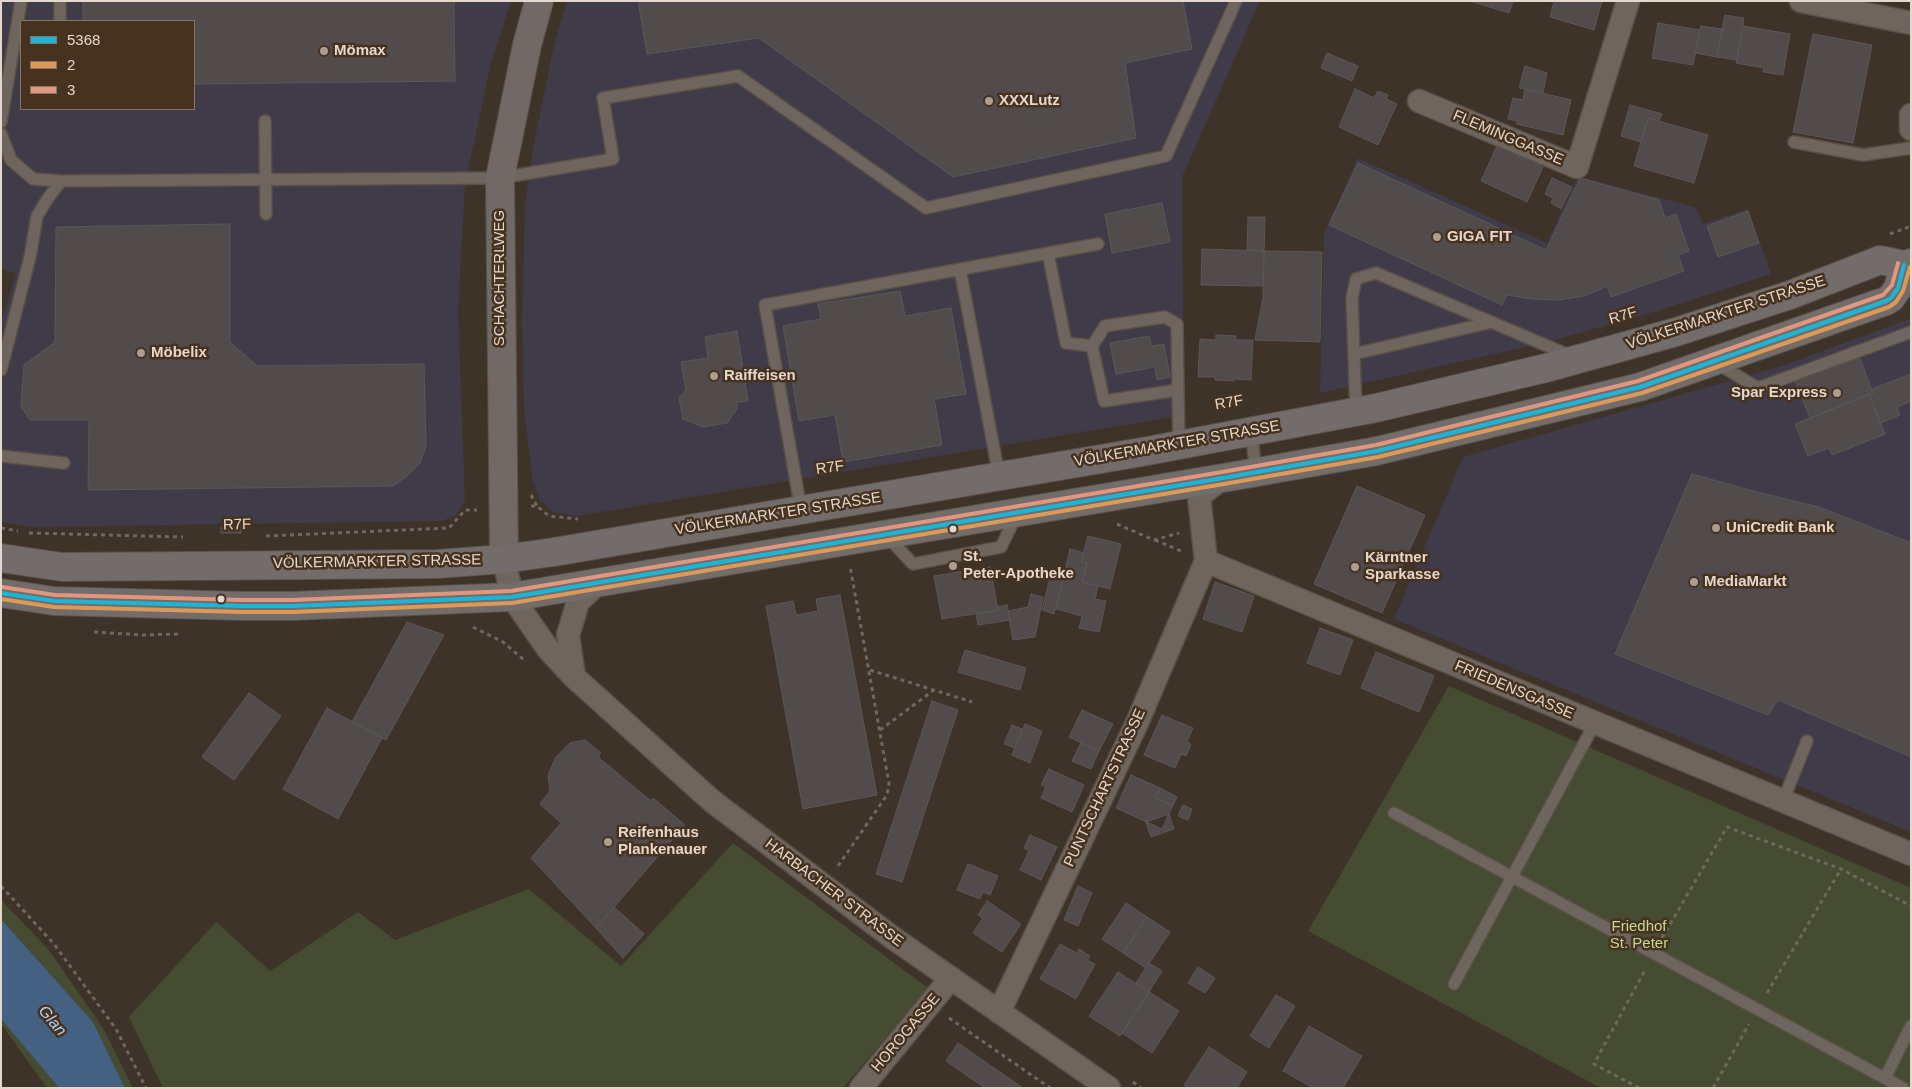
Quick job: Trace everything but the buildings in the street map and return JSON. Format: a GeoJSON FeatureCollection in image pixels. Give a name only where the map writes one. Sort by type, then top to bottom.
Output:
{"type":"FeatureCollection","features":[{"type":"Feature","properties":{"kind":"main road","name":"VÖLKERMARKTER STRASSE"},"geometry":{"type":"LineString","coordinates":[[1,558],[62,567],[437,564],[504,559],[999,476],[1356,412],[1546,368],[1676,332],[1790,295],[1880,260],[1908,264],[1894,295],[1886,301],[1640,386],[1377,451],[1223,478],[512,597],[292,606],[243,606],[54,601],[1,593]]}},
{"type":"Feature","properties":{"kind":"main road"},"geometry":{"type":"LineString","coordinates":[[1546,368],[1555,408]]}},
{"type":"Feature","properties":{"kind":"street","name":"SCHACHTERLWEG"},"geometry":{"type":"LineString","coordinates":[[504,559],[500,178],[527,45],[539,1]]}},
{"type":"Feature","properties":{"kind":"street","name":"FLEMINGGASSE"},"geometry":{"type":"LineString","coordinates":[[1419,101],[1577,167],[1628,1]]}},
{"type":"Feature","properties":{"kind":"street"},"geometry":{"type":"LineString","coordinates":[[1801,1],[1911,23]]}},
{"type":"Feature","properties":{"kind":"street"},"geometry":{"type":"LineString","coordinates":[[1911,115],[1911,129]]}},
{"type":"Feature","properties":{"kind":"street"},"geometry":{"type":"LineString","coordinates":[[1206,561],[1199,496],[1223,478]]}},
{"type":"Feature","properties":{"kind":"street","name":"HARBACHER STRASSE"},"geometry":{"type":"LineString","coordinates":[[504,559],[512,597],[548,649],[574,677],[712,802],[951,978],[1109,1088]]}},
{"type":"Feature","properties":{"kind":"street","name":"FRIEDENSGASSE"},"geometry":{"type":"LineString","coordinates":[[1206,561],[1911,854]]}},
{"type":"Feature","properties":{"kind":"street","name":"PUNTSCHARTSTRASSE"},"geometry":{"type":"LineString","coordinates":[[999,1012],[1137,723],[1206,561]]}},
{"type":"Feature","properties":{"kind":"street"},"geometry":{"type":"LineString","coordinates":[[574,677],[568,635],[578,602],[597,584]]}},
{"type":"Feature","properties":{"kind":"street","name":"HOROGASSE"},"geometry":{"type":"LineString","coordinates":[[861,1088],[951,978]]}},
{"type":"Feature","properties":{"kind":"lane"},"geometry":{"type":"LineString","coordinates":[[1,122],[21,1]]}},
{"type":"Feature","properties":{"kind":"lane"},"geometry":{"type":"LineString","coordinates":[[60,1],[60,20]]}},
{"type":"Feature","properties":{"kind":"lane"},"geometry":{"type":"LineString","coordinates":[[1,134],[11,160],[33,179],[61,182],[500,178],[613,159],[603,98],[738,76],[926,208],[1166,156],[1236,1]]}},
{"type":"Feature","properties":{"kind":"lane"},"geometry":{"type":"LineString","coordinates":[[265,121],[266,214]]}},
{"type":"Feature","properties":{"kind":"lane"},"geometry":{"type":"LineString","coordinates":[[1794,142],[1863,155],[1911,148]]}},
{"type":"Feature","properties":{"kind":"lane"},"geometry":{"type":"LineString","coordinates":[[1,370],[30,257],[37,216],[61,182]]}},
{"type":"Feature","properties":{"kind":"lane"},"geometry":{"type":"LineString","coordinates":[[801,510],[765,305],[1098,244]]}},
{"type":"Feature","properties":{"kind":"lane"},"geometry":{"type":"LineString","coordinates":[[1048,253],[1066,343],[1092,346]]}},
{"type":"Feature","properties":{"kind":"lane"},"geometry":{"type":"LineString","coordinates":[[960,269],[999,476]]}},
{"type":"Feature","properties":{"kind":"lane"},"geometry":{"type":"LineString","coordinates":[[1356,412],[1352,298],[1356,279],[1376,273],[1578,359]]}},
{"type":"Feature","properties":{"kind":"lane"},"geometry":{"type":"LineString","coordinates":[[1178,390],[1104,401],[1092,346],[1105,326],[1166,317],[1177,324],[1179,444]]}},
{"type":"Feature","properties":{"kind":"lane"},"geometry":{"type":"LineString","coordinates":[[1354,354],[1492,322]]}},
{"type":"Feature","properties":{"kind":"lane"},"geometry":{"type":"LineString","coordinates":[[1714,362],[1758,388],[1911,332]]}},
{"type":"Feature","properties":{"kind":"lane"},"geometry":{"type":"LineString","coordinates":[[1251,431],[1256,472]]}},
{"type":"Feature","properties":{"kind":"lane"},"geometry":{"type":"LineString","coordinates":[[1,456],[64,463]]}},
{"type":"Feature","properties":{"kind":"lane"},"geometry":{"type":"LineString","coordinates":[[1454,984],[1595,723]]}},
{"type":"Feature","properties":{"kind":"lane"},"geometry":{"type":"LineString","coordinates":[[1783,801],[1807,741]]}},
{"type":"Feature","properties":{"kind":"lane"},"geometry":{"type":"LineString","coordinates":[[1394,813],[1511,878],[1903,1088]]}},
{"type":"Feature","properties":{"kind":"lane"},"geometry":{"type":"LineString","coordinates":[[1884,1078],[1911,1026]]}},
{"type":"Feature","properties":{"kind":"path"},"geometry":{"type":"LineString","coordinates":[[1885,236],[1911,226]]}},
{"type":"Feature","properties":{"kind":"path"},"geometry":{"type":"LineString","coordinates":[[536,506],[549,516],[583,520]]}},
{"type":"Feature","properties":{"kind":"path","name":"R7F"},"geometry":{"type":"LineString","coordinates":[[261,536],[435,530],[449,528],[465,510]]}},
{"type":"Feature","properties":{"kind":"path"},"geometry":{"type":"LineString","coordinates":[[1,528],[30,533],[186,537]]}},
{"type":"Feature","properties":{"kind":"path"},"geometry":{"type":"LineString","coordinates":[[824,886],[887,795],[889,784],[848,558]]}},
{"type":"Feature","properties":{"kind":"path"},"geometry":{"type":"LineString","coordinates":[[869,670],[972,702]]}},
{"type":"Feature","properties":{"kind":"path"},"geometry":{"type":"LineString","coordinates":[[880,730],[934,690]]}},
{"type":"Feature","properties":{"kind":"path"},"geometry":{"type":"LineString","coordinates":[[1639,1088],[1594,1064],[1653,954],[1727,827],[1841,869],[1911,906]]}},
{"type":"Feature","properties":{"kind":"path"},"geometry":{"type":"LineString","coordinates":[[1713,1088],[1757,1009],[1841,869]]}},
{"type":"Feature","properties":{"kind":"path"},"geometry":{"type":"LineString","coordinates":[[1,886],[54,944],[116,1029],[146,1088]]}},
{"type":"Feature","properties":{"kind":"shaded area"},"geometry":{"type":"Polygon","coordinates":[[[1,1],[511,1],[491,63],[465,185],[458,311],[465,500],[456,515],[442,521],[30,527],[1,522],[1,322],[16,273],[1,269],[1,1]]]}},
{"type":"Feature","properties":{"kind":"shaded area"},"geometry":{"type":"Polygon","coordinates":[[[567,1],[1260,1],[1182,177],[1184,415],[577,516],[553,512],[540,500],[533,483],[524,409],[522,321],[525,204],[534,144],[554,45],[567,1]]]}},
{"type":"Feature","properties":{"kind":"shaded area"},"geometry":{"type":"Polygon","coordinates":[[[1358,158],[1547,243],[1578,176],[1697,208],[1703,224],[1748,209],[1771,274],[1657,311],[1548,342],[1320,393],[1324,232],[1358,158]]]}},
{"type":"Feature","properties":{"kind":"shaded area"},"geometry":{"type":"Polygon","coordinates":[[[1911,318],[1911,832],[1394,619],[1463,457],[1785,365],[1911,318]]]}},
{"type":"Feature","properties":{"kind":"green space","name":"Friedhof St. Peter"},"geometry":{"type":"Polygon","coordinates":[[[1449,686],[1911,888],[1911,1088],[1601,1088],[1308,931],[1449,686]]]}},
{"type":"Feature","properties":{"kind":"green space"},"geometry":{"type":"Polygon","coordinates":[[[733,843],[928,988],[843,1088],[163,1088],[129,1017],[216,922],[270,971],[358,912],[395,940],[529,889],[621,966],[733,843]]]}},
{"type":"Feature","properties":{"kind":"green space"},"geometry":{"type":"Polygon","coordinates":[[[1,900],[48,949],[103,1028],[133,1088],[125,1088],[93,1022],[1,919],[1,900]]]}},
{"type":"Feature","properties":{"kind":"green space"},"geometry":{"type":"Polygon","coordinates":[[[1,1019],[59,1088],[47,1088],[1,1024],[1,1019]]]}},
{"type":"Feature","properties":{"kind":"water","name":"Glan"},"geometry":{"type":"Polygon","coordinates":[[[1,919],[93,1022],[125,1088],[59,1088],[1,1019],[1,919]]]}},
{"type":"Feature","properties":{"kind":"transit line","name":"3"},"geometry":{"type":"LineString","coordinates":[[2,587],[55,595],[243,600],[292,600],[511,591],[1222,472],[1376,445],[1638,381],[1883,295],[1892,285],[1898,263]]}},
{"type":"Feature","properties":{"kind":"transit line","name":"5368"},"geometry":{"type":"LineString","coordinates":[[1,593],[54,601],[243,606],[292,606],[512,597],[1223,478],[1377,451],[1640,387],[1886,301],[1891,298],[1898,288],[1904,265]]}},
{"type":"Feature","properties":{"kind":"transit line","name":"2"},"geometry":{"type":"LineString","coordinates":[[1,599],[54,607],[243,612],[292,612],[512,603],[1224,484],[1378,457],[1642,393],[1889,307],[1896,302],[1903,291],[1910,267]]}},
{"type":"Feature","properties":{"kind":"place","name":"Mömax"},"geometry":{"type":"Point","coordinates":[324,51]}},
{"type":"Feature","properties":{"kind":"place","name":"XXXLutz"},"geometry":{"type":"Point","coordinates":[989,101]}},
{"type":"Feature","properties":{"kind":"place","name":"GIGA FIT"},"geometry":{"type":"Point","coordinates":[1437,237]}},
{"type":"Feature","properties":{"kind":"place","name":"Möbelix"},"geometry":{"type":"Point","coordinates":[141,353]}},
{"type":"Feature","properties":{"kind":"place","name":"Raiffeisen"},"geometry":{"type":"Point","coordinates":[714,376]}},
{"type":"Feature","properties":{"kind":"place","name":"Spar Express"},"geometry":{"type":"Point","coordinates":[1837,393]}},
{"type":"Feature","properties":{"kind":"place","name":"UniCredit Bank"},"geometry":{"type":"Point","coordinates":[1716,528]}},
{"type":"Feature","properties":{"kind":"place","name":"St. Peter-Apotheke"},"geometry":{"type":"Point","coordinates":[953,566]}},
{"type":"Feature","properties":{"kind":"place","name":"Kärntner Sparkasse"},"geometry":{"type":"Point","coordinates":[1355,567]}},
{"type":"Feature","properties":{"kind":"place","name":"MediaMarkt"},"geometry":{"type":"Point","coordinates":[1694,582]}},
{"type":"Feature","properties":{"kind":"place","name":"Reifenhaus Plankenauer"},"geometry":{"type":"Point","coordinates":[608,842]}}]}
